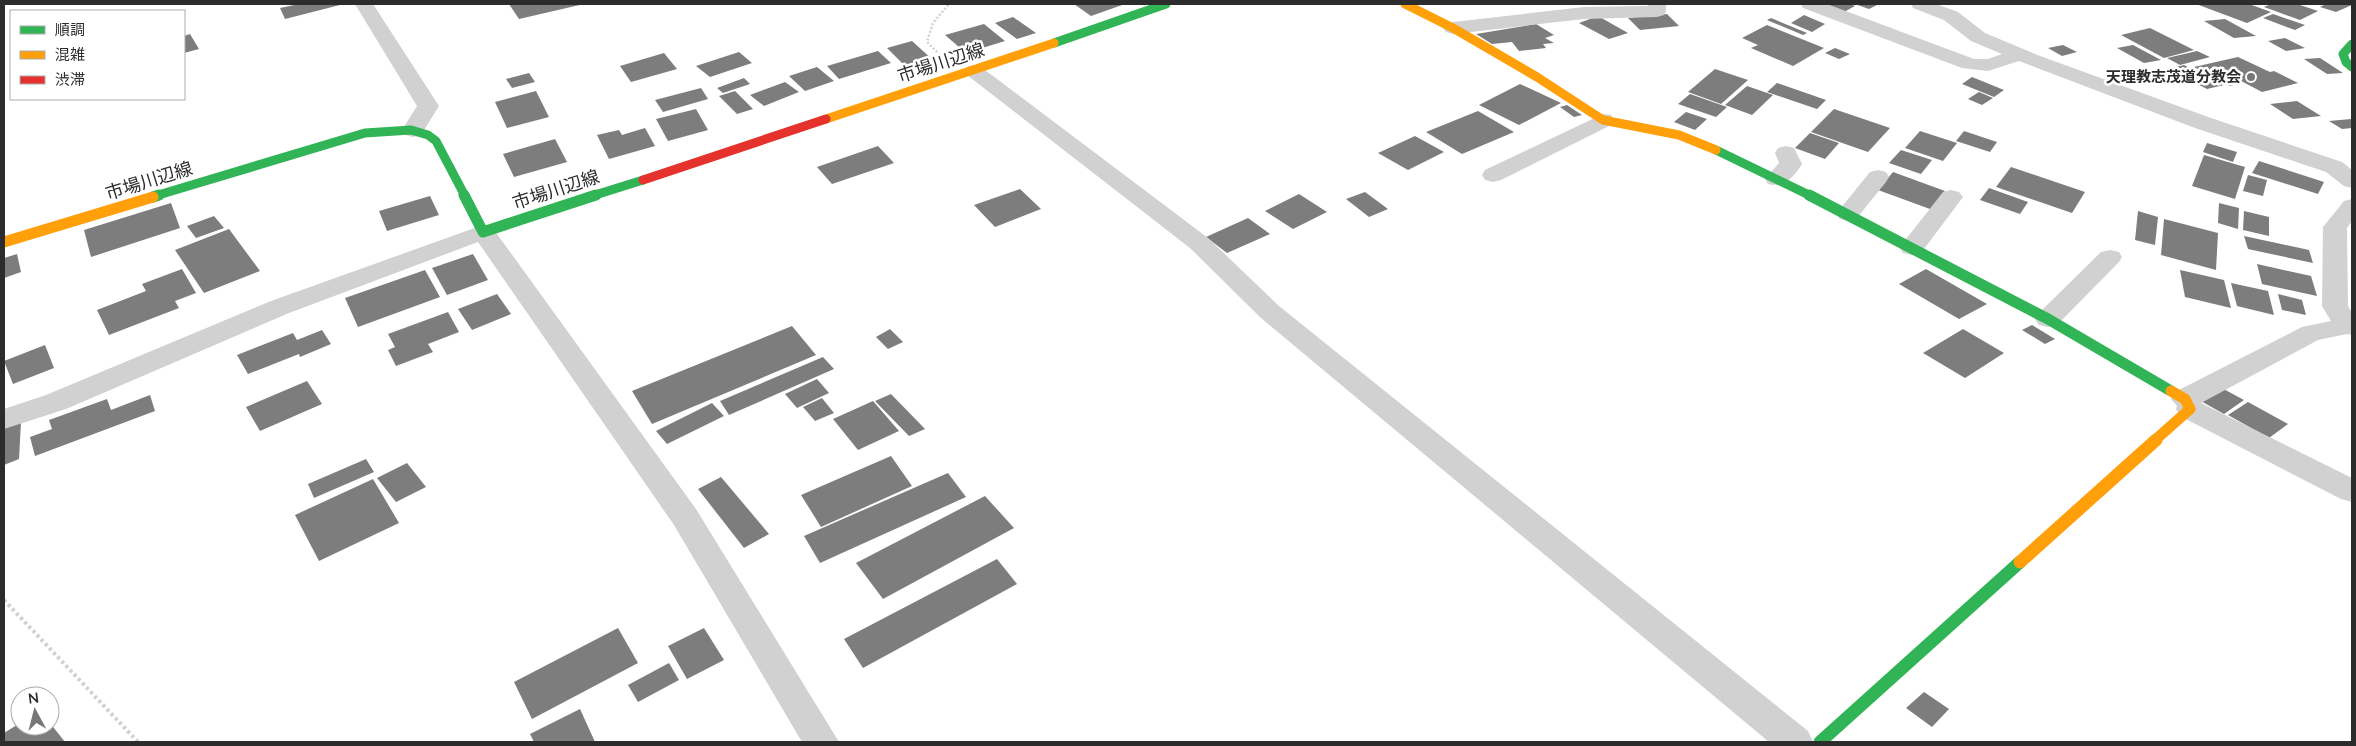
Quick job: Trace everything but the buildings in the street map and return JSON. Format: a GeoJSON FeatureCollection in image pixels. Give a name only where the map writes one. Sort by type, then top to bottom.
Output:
{"type":"FeatureCollection","features":[{"type":"Feature","properties":{"kind":"main road","name":"市場川辺線"},"geometry":{"type":"LineString","coordinates":[[4,242],[365,133],[392,129],[413,130],[428,134],[436,141],[483,232],[966,73],[1166,4]]}},
{"type":"Feature","properties":{"kind":"main road"},"geometry":{"type":"LineString","coordinates":[[1405,4],[1453,28],[1537,77],[1603,120],[1687,138],[1848,214],[2048,318],[2188,404],[1820,742]]}},
{"type":"Feature","properties":{"kind":"main road"},"geometry":{"type":"LineString","coordinates":[[2352,44],[2343,54],[2346,62],[2352,67]]}},
{"type":"Feature","properties":{"kind":"street"},"geometry":{"type":"LineString","coordinates":[[364,4],[428,106],[413,130]]}},
{"type":"Feature","properties":{"kind":"street"},"geometry":{"type":"LineString","coordinates":[[1453,28],[1584,13],[1634,13],[1657,10],[1658,4]]}},
{"type":"Feature","properties":{"kind":"street"},"geometry":{"type":"LineString","coordinates":[[1810,4],[1980,67],[1992,66],[2018,54]]}},
{"type":"Feature","properties":{"kind":"street"},"geometry":{"type":"LineString","coordinates":[[1920,4],[1951,16],[1978,37],[2018,54],[2203,123],[2334,167],[2352,181]]}},
{"type":"Feature","properties":{"kind":"street"},"geometry":{"type":"LineString","coordinates":[[966,73],[1199,243],[1270,312],[1795,742]]}},
{"type":"Feature","properties":{"kind":"street"},"geometry":{"type":"LineString","coordinates":[[1493,175],[1603,120]]}},
{"type":"Feature","properties":{"kind":"street"},"geometry":{"type":"LineString","coordinates":[[1776,179],[1791,164],[1786,153]]}},
{"type":"Feature","properties":{"kind":"street"},"geometry":{"type":"LineString","coordinates":[[1848,214],[1878,177]]}},
{"type":"Feature","properties":{"kind":"street"},"geometry":{"type":"LineString","coordinates":[[1912,248],[1950,197]]}},
{"type":"Feature","properties":{"kind":"street"},"geometry":{"type":"LineString","coordinates":[[2188,404],[2311,333],[2350,327],[2335,306],[2335,227],[2352,206]]}},
{"type":"Feature","properties":{"kind":"street"},"geometry":{"type":"LineString","coordinates":[[4,418],[56,402],[280,306],[483,232],[685,517],[821,742]]}},
{"type":"Feature","properties":{"kind":"street"},"geometry":{"type":"LineString","coordinates":[[2048,318],[2110,257]]}},
{"type":"Feature","properties":{"kind":"street"},"geometry":{"type":"LineString","coordinates":[[2188,404],[2352,491]]}},
{"type":"Feature","properties":{"kind":"path"},"geometry":{"type":"LineString","coordinates":[[949,4],[933,23],[927,42],[966,73]]}},
{"type":"Feature","properties":{"kind":"path"},"geometry":{"type":"LineString","coordinates":[[4,600],[138,742]]}},
{"type":"Feature","properties":{"kind":"traffic: fast"},"geometry":{"type":"LineString","coordinates":[[1054,43],[1166,4]]}},
{"type":"Feature","properties":{"kind":"traffic: fast"},"geometry":{"type":"LineString","coordinates":[[2352,44],[2343,54],[2346,62],[2352,67]]}},
{"type":"Feature","properties":{"kind":"traffic: fast"},"geometry":{"type":"LineString","coordinates":[[153,197],[365,133],[411,130],[428,135],[436,141],[483,232],[643,180]]}},
{"type":"Feature","properties":{"kind":"traffic: fast"},"geometry":{"type":"LineString","coordinates":[[1716,150],[1843,212],[2048,319],[2171,391]]}},
{"type":"Feature","properties":{"kind":"traffic: fast"},"geometry":{"type":"LineString","coordinates":[[1820,742],[2020,562]]}},
{"type":"Feature","properties":{"kind":"traffic: slow"},"geometry":{"type":"LineString","coordinates":[[1405,4],[1453,28],[1537,77],[1603,120],[1679,135],[1716,150]]}},
{"type":"Feature","properties":{"kind":"traffic: slow"},"geometry":{"type":"LineString","coordinates":[[826,119],[1054,43]]}},
{"type":"Feature","properties":{"kind":"traffic: slow"},"geometry":{"type":"LineString","coordinates":[[4,242],[153,197]]}},
{"type":"Feature","properties":{"kind":"traffic: slow"},"geometry":{"type":"LineString","coordinates":[[2020,562],[2190,409],[2185,399],[2171,391]]}},
{"type":"Feature","properties":{"kind":"traffic: jam"},"geometry":{"type":"LineString","coordinates":[[643,180],[826,119]]}},
{"type":"Feature","properties":{"kind":"place","name":"天理教志茂道分教会"},"geometry":{"type":"Point","coordinates":[2251,77]}}]}
